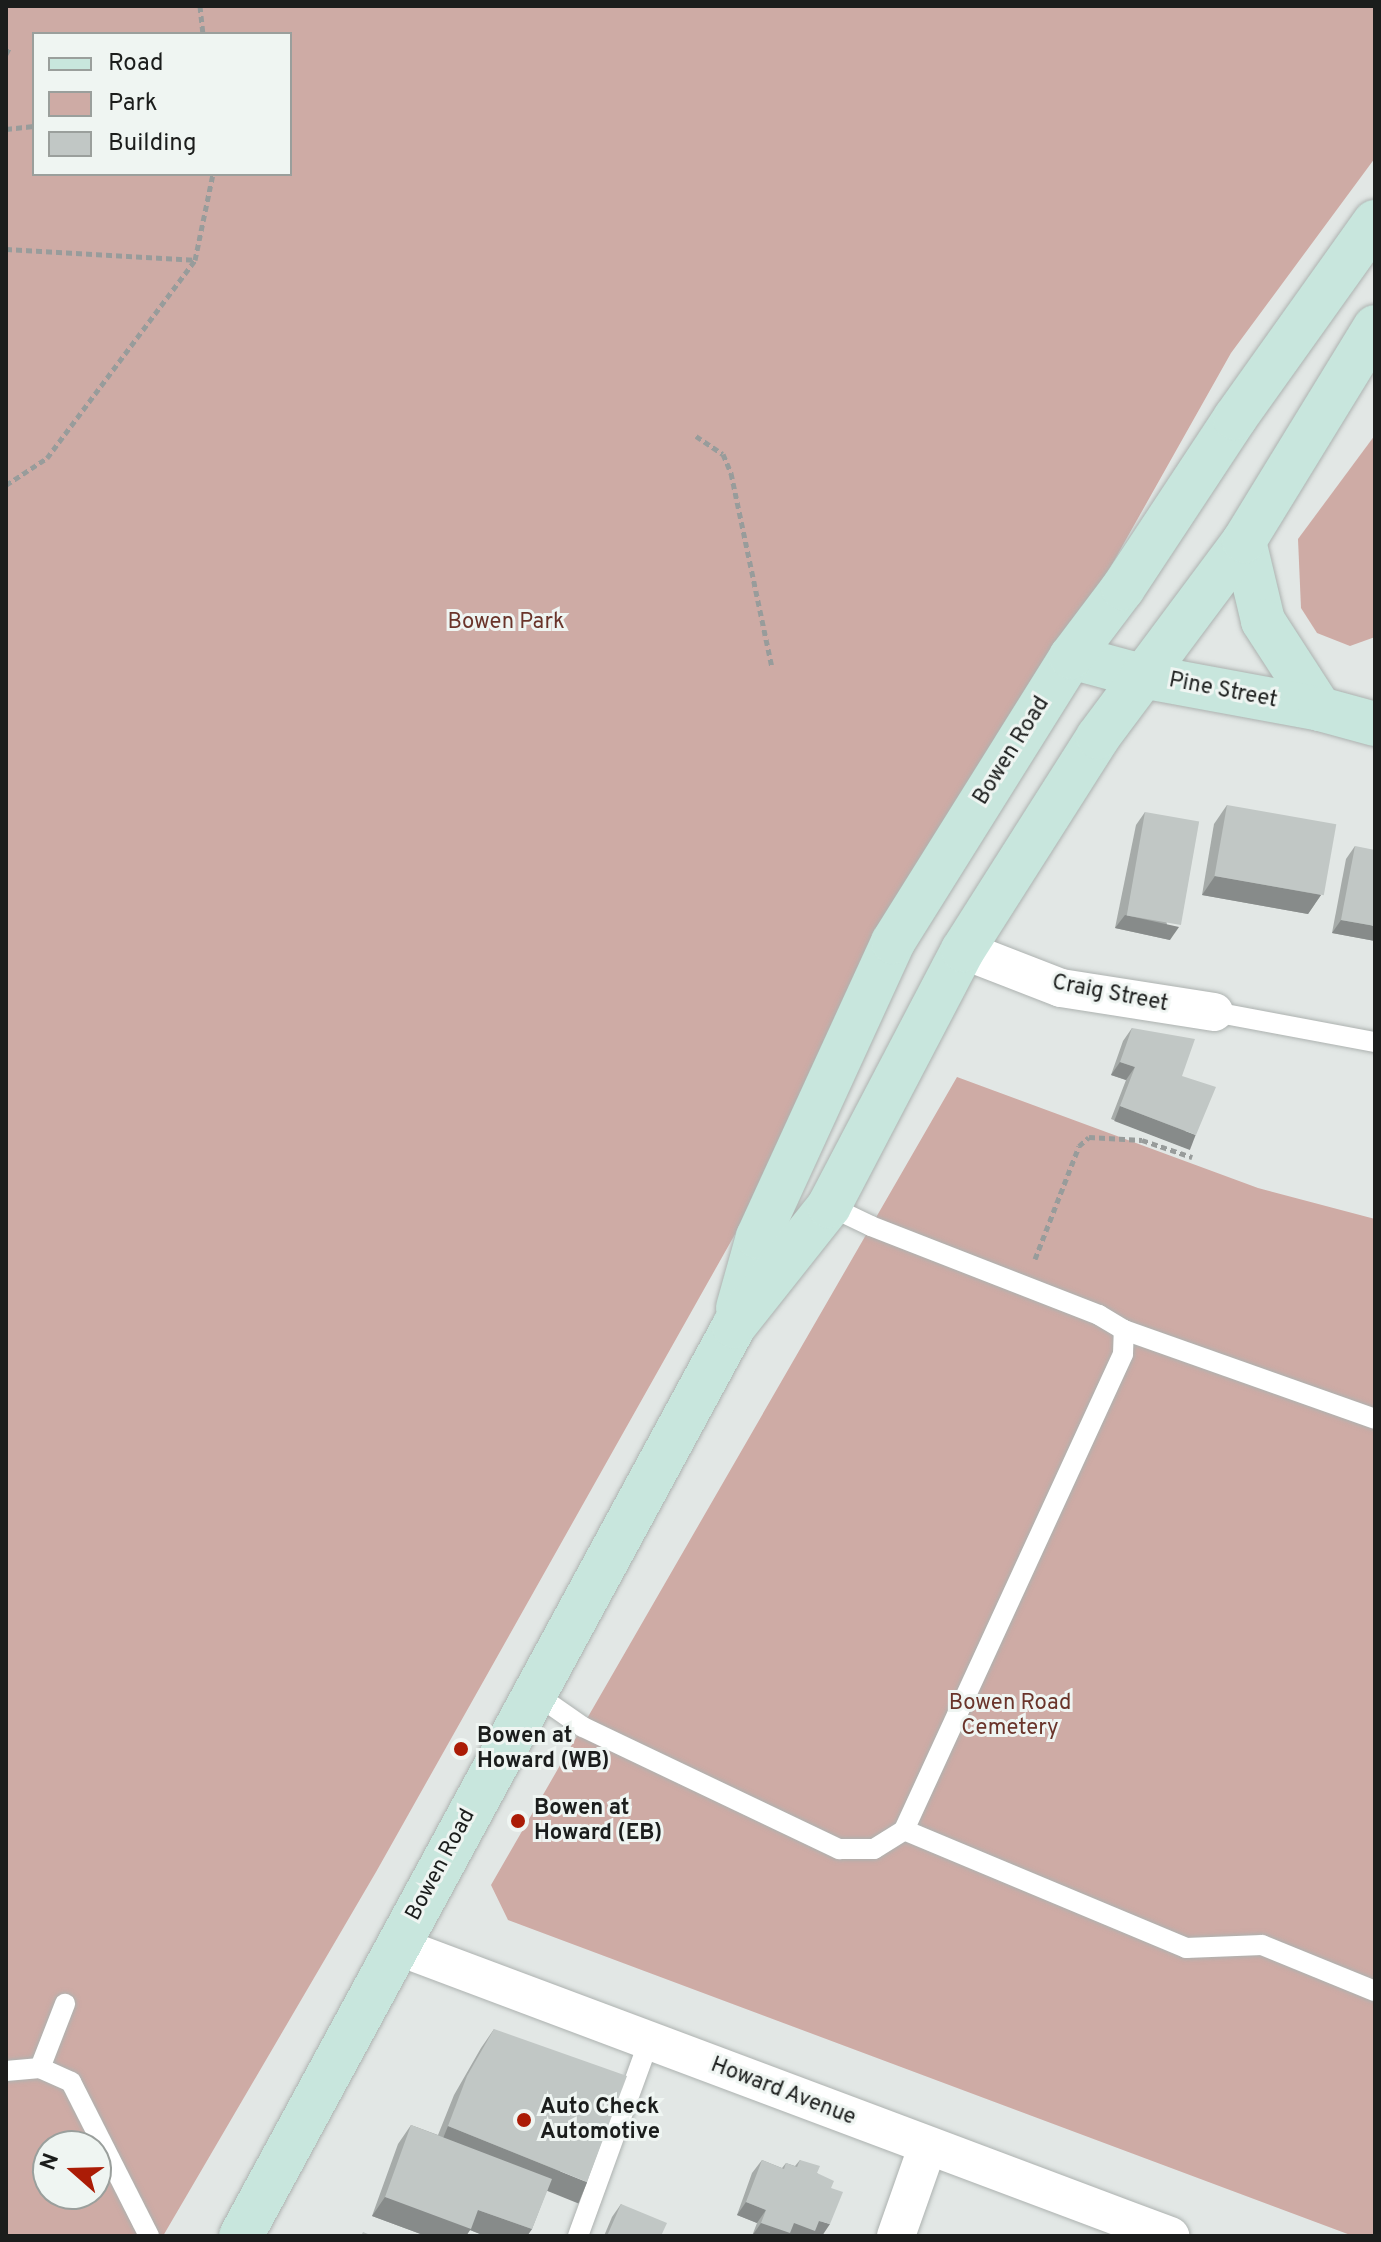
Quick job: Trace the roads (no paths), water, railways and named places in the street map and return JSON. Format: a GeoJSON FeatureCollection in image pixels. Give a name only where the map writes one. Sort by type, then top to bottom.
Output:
{"type":"FeatureCollection","features":[{"type":"Feature","properties":{"kind":"main road","name":"Bowen Road"},"geometry":{"type":"LineString","coordinates":[[734,1326],[758,1237],[893,942],[1071,657],[1123,588],[1235,418],[1375,222]]}},
{"type":"Feature","properties":{"kind":"main road","name":"Bowen Road"},"geometry":{"type":"LineString","coordinates":[[241,2236],[734,1326],[829,1206],[963,950],[1098,737],[1244,541],[1375,327]]}},
{"type":"Feature","properties":{"kind":"main road"},"geometry":{"type":"LineString","coordinates":[[1244,541],[1263,621],[1320,709]]}},
{"type":"Feature","properties":{"kind":"main road","name":"Pine Street"},"geometry":{"type":"LineString","coordinates":[[1071,657],[1142,676],[1320,709],[1375,724]]}},
{"type":"Feature","properties":{"kind":"street","name":"Craig Street"},"geometry":{"type":"LineString","coordinates":[[963,950],[1061,988],[1214,1012]]}},
{"type":"Feature","properties":{"kind":"street","name":"Howard Avenue"},"geometry":{"type":"LineString","coordinates":[[397,1946],[927,2148],[1170,2236]]}},
{"type":"Feature","properties":{"kind":"street"},"geometry":{"type":"LineString","coordinates":[[896,2236],[927,2148]]}},
{"type":"Feature","properties":{"kind":"lane"},"geometry":{"type":"LineString","coordinates":[[1214,1012],[1375,1042]]}},
{"type":"Feature","properties":{"kind":"lane"},"geometry":{"type":"LineString","coordinates":[[829,1206],[1099,1315],[1124,1330],[1375,1419]]}},
{"type":"Feature","properties":{"kind":"lane"},"geometry":{"type":"LineString","coordinates":[[534,1693],[583,1727],[839,1849],[874,1849],[904,1830],[1123,1354],[1124,1330]]}},
{"type":"Feature","properties":{"kind":"lane"},"geometry":{"type":"LineString","coordinates":[[904,1830],[1186,1948],[1262,1945],[1375,1991]]}},
{"type":"Feature","properties":{"kind":"lane"},"geometry":{"type":"LineString","coordinates":[[40,2068],[65,2004]]}},
{"type":"Feature","properties":{"kind":"lane"},"geometry":{"type":"LineString","coordinates":[[578,2236],[649,2041]]}},
{"type":"Feature","properties":{"kind":"lane"},"geometry":{"type":"LineString","coordinates":[[6,2071],[40,2068],[71,2082],[149,2236]]}},
{"type":"Feature","properties":{"kind":"place","name":"Bowen at Howard (WB)"},"geometry":{"type":"Point","coordinates":[461,1749]}},
{"type":"Feature","properties":{"kind":"place","name":"Bowen at Howard (EB)"},"geometry":{"type":"Point","coordinates":[518,1821]}},
{"type":"Feature","properties":{"kind":"place","name":"Auto Check Automotive"},"geometry":{"type":"Point","coordinates":[524,2120]}},
{"type":"Feature","properties":{"kind":"park label","name":"Bowen Park"},"geometry":{"type":"Point","coordinates":[506,623]}},
{"type":"Feature","properties":{"kind":"park label","name":"Bowen Road Cemetery"},"geometry":{"type":"Point","coordinates":[1010,1716]}}]}
